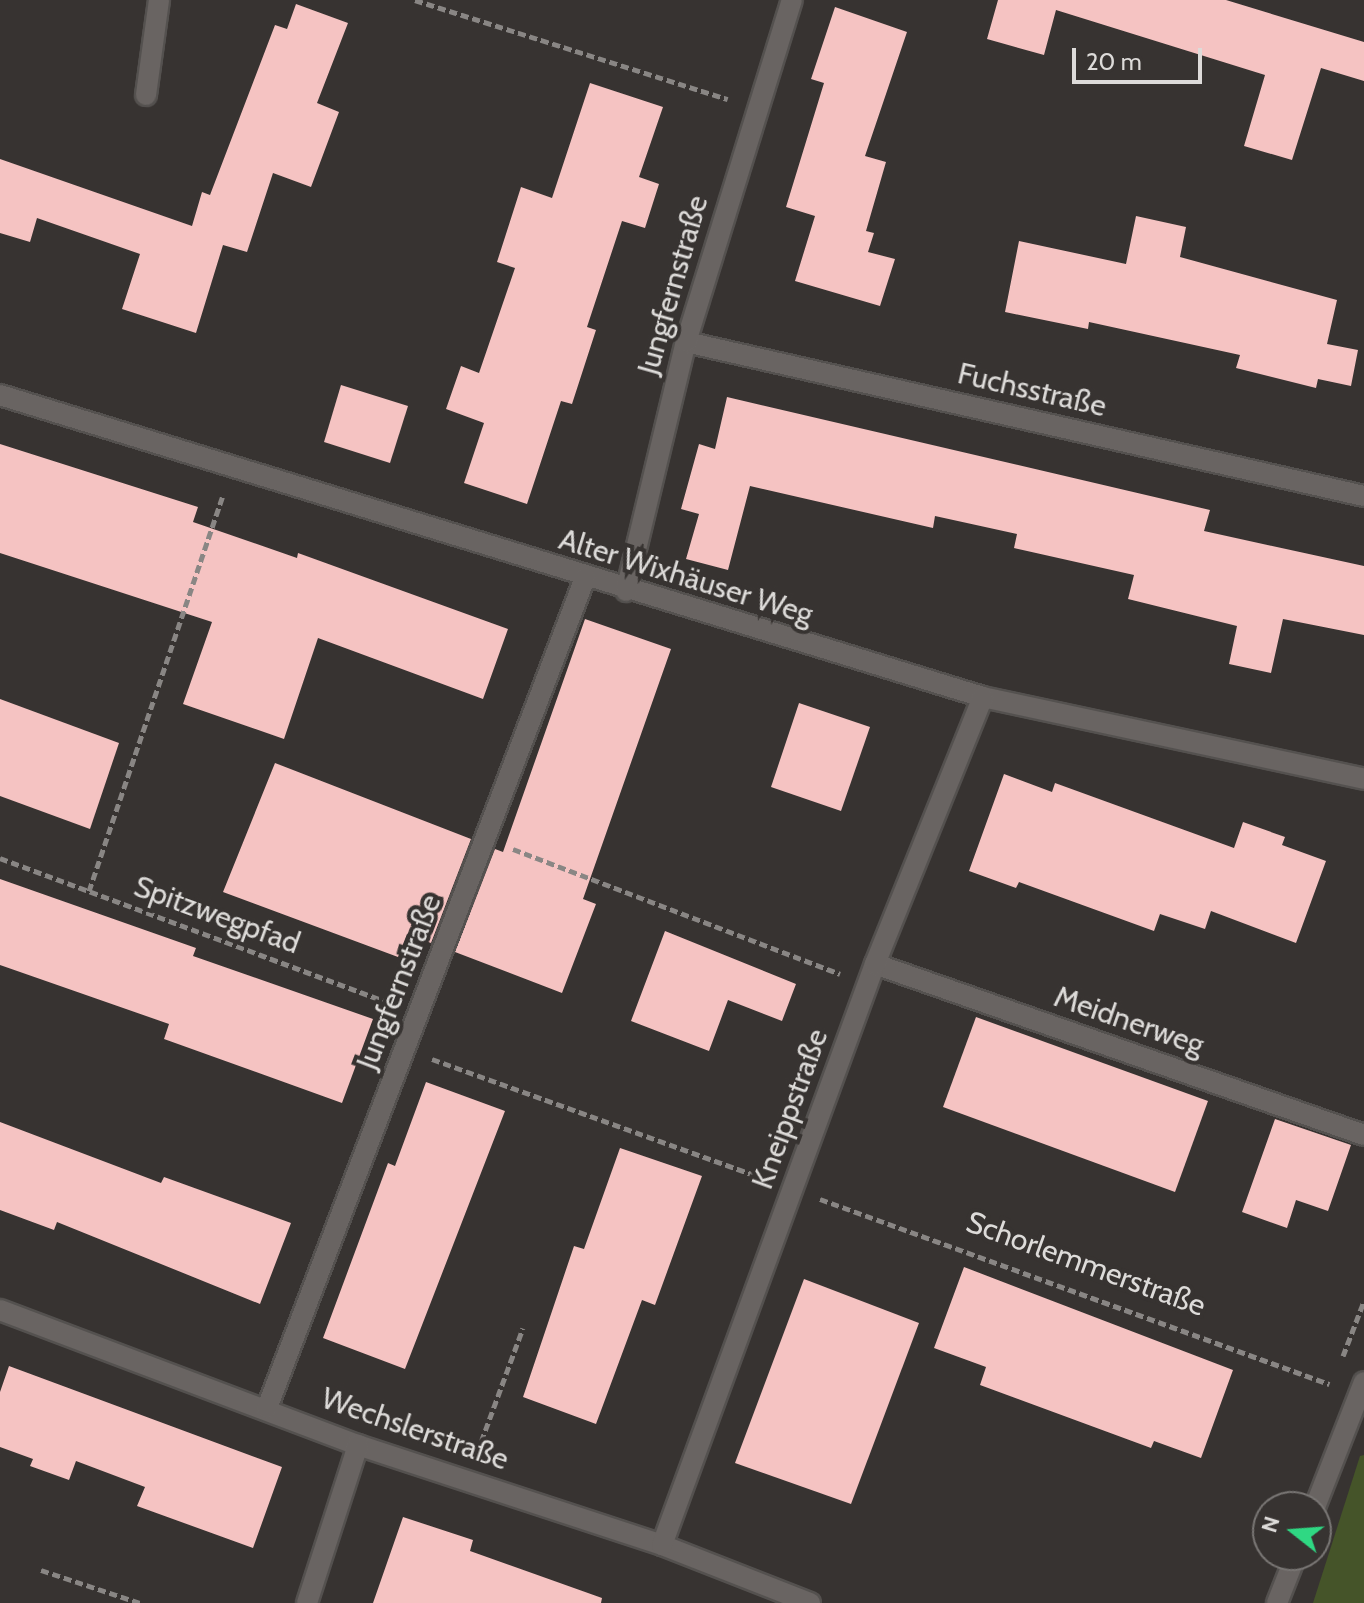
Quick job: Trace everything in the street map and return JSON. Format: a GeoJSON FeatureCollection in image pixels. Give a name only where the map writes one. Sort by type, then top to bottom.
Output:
{"type":"FeatureCollection","features":[{"type":"Feature","properties":{"kind":"street"},"geometry":{"type":"LineString","coordinates":[[146,95],[159,0]]}},
{"type":"Feature","properties":{"kind":"street","name":"Jungfernstraße"},"geometry":{"type":"LineString","coordinates":[[626,591],[686,342],[756,108],[792,0]]}},
{"type":"Feature","properties":{"kind":"street","name":"Fuchsstraße"},"geometry":{"type":"LineString","coordinates":[[686,342],[1364,496]]}},
{"type":"Feature","properties":{"kind":"street","name":"Alter Wixhäuser Weg"},"geometry":{"type":"LineString","coordinates":[[0,395],[626,591],[983,697],[1364,779]]}},
{"type":"Feature","properties":{"kind":"street","name":"Jungfernstraße"},"geometry":{"type":"LineString","coordinates":[[267,1408],[585,578]]}},
{"type":"Feature","properties":{"kind":"street","name":"Kneippstraße"},"geometry":{"type":"LineString","coordinates":[[662,1545],[875,964],[983,697]]}},
{"type":"Feature","properties":{"kind":"street","name":"Meidnerweg"},"geometry":{"type":"LineString","coordinates":[[875,964],[1364,1135]]}},
{"type":"Feature","properties":{"kind":"street","name":"Wechslerstraße"},"geometry":{"type":"LineString","coordinates":[[0,1310],[267,1408],[358,1445],[662,1545],[810,1603]]}},
{"type":"Feature","properties":{"kind":"street"},"geometry":{"type":"LineString","coordinates":[[1321,1491],[1362,1389]]}},
{"type":"Feature","properties":{"kind":"street"},"geometry":{"type":"LineString","coordinates":[[307,1603],[358,1445]]}},
{"type":"Feature","properties":{"kind":"street"},"geometry":{"type":"LineString","coordinates":[[1277,1603],[1290,1571]]}},
{"type":"Feature","properties":{"kind":"path"},"geometry":{"type":"LineString","coordinates":[[415,0],[756,108]]}},
{"type":"Feature","properties":{"kind":"path"},"geometry":{"type":"LineString","coordinates":[[89,891],[232,468]]}},
{"type":"Feature","properties":{"kind":"path"},"geometry":{"type":"LineString","coordinates":[[485,839],[868,985]]}},
{"type":"Feature","properties":{"kind":"path","name":"Spitzwegpfad"},"geometry":{"type":"LineString","coordinates":[[0,858],[419,1013]]}},
{"type":"Feature","properties":{"kind":"path","name":"Schorlemmerstraße"},"geometry":{"type":"LineString","coordinates":[[405,1049],[1362,1389]]}},
{"type":"Feature","properties":{"kind":"path"},"geometry":{"type":"LineString","coordinates":[[467,1480],[523,1328]]}},
{"type":"Feature","properties":{"kind":"path"},"geometry":{"type":"LineString","coordinates":[[41,1570],[140,1603]]}},
{"type":"Feature","properties":{"kind":"green space"},"geometry":{"type":"Polygon","coordinates":[[[1364,1455],[1364,1603],[1313,1603],[1323,1571],[1332,1571],[1332,1544],[1360,1456],[1364,1455]]]}},
{"type":"Feature","properties":{"kind":"building"},"geometry":{"type":"Polygon","coordinates":[[[998,0],[1226,0],[1364,42],[1364,81],[1321,68],[1292,160],[1244,146],[1265,75],[1056,10],[1044,55],[987,39],[998,0]]]}},
{"type":"Feature","properties":{"kind":"building"},"geometry":{"type":"Polygon","coordinates":[[[296,4],[348,23],[317,103],[339,112],[311,187],[273,173],[247,252],[223,245],[196,333],[122,309],[140,254],[37,218],[30,242],[0,233],[0,159],[192,226],[202,192],[210,195],[275,25],[287,29],[296,4]]]}},
{"type":"Feature","properties":{"kind":"building"},"geometry":{"type":"Polygon","coordinates":[[[835,7],[907,32],[865,156],[886,162],[866,231],[874,233],[868,252],[895,259],[880,306],[795,281],[815,216],[786,207],[824,83],[811,79],[835,7]]]}},
{"type":"Feature","properties":{"kind":"building"},"geometry":{"type":"Polygon","coordinates":[[[590,83],[663,107],[639,177],[659,184],[645,228],[622,221],[587,327],[596,330],[572,404],[561,401],[527,504],[464,483],[484,423],[446,409],[461,366],[479,373],[515,268],[497,262],[521,187],[552,198],[590,83]]]}},
{"type":"Feature","properties":{"kind":"building"},"geometry":{"type":"Polygon","coordinates":[[[1136,216],[1186,227],[1180,257],[1337,300],[1327,344],[1358,350],[1351,386],[1318,379],[1316,388],[1236,368],[1240,355],[1089,322],[1088,329],[1005,312],[1019,241],[1126,264],[1136,216]]]}},
{"type":"Feature","properties":{"kind":"building"},"geometry":{"type":"Polygon","coordinates":[[[341,385],[408,406],[390,463],[324,442],[341,385]]]}},
{"type":"Feature","properties":{"kind":"building"},"geometry":{"type":"Polygon","coordinates":[[[727,397],[1210,510],[1204,531],[1364,566],[1364,635],[1283,619],[1271,673],[1229,664],[1237,626],[1128,599],[1134,575],[1014,548],[1017,534],[935,516],[933,528],[750,486],[728,570],[686,559],[699,514],[681,509],[699,444],[715,449],[727,397]]]}},
{"type":"Feature","properties":{"kind":"building"},"geometry":{"type":"Polygon","coordinates":[[[0,444],[198,507],[193,522],[297,558],[298,553],[508,629],[483,699],[318,638],[284,739],[183,704],[212,622],[0,553],[0,444]]]}},
{"type":"Feature","properties":{"kind":"building"},"geometry":{"type":"Polygon","coordinates":[[[585,619],[671,649],[583,899],[596,904],[562,993],[455,952],[495,849],[503,852],[585,619]]]}},
{"type":"Feature","properties":{"kind":"building"},"geometry":{"type":"Polygon","coordinates":[[[0,699],[119,743],[90,829],[0,796],[0,699]]]}},
{"type":"Feature","properties":{"kind":"building"},"geometry":{"type":"Polygon","coordinates":[[[799,703],[870,727],[841,811],[771,787],[799,703]]]}},
{"type":"Feature","properties":{"kind":"building"},"geometry":{"type":"Polygon","coordinates":[[[275,763],[471,839],[431,943],[407,934],[398,957],[223,892],[275,763]]]}},
{"type":"Feature","properties":{"kind":"building"},"geometry":{"type":"Polygon","coordinates":[[[1004,774],[1052,792],[1055,783],[1234,848],[1243,822],[1285,837],[1282,845],[1326,861],[1296,943],[1211,911],[1205,929],[1160,914],[1154,931],[1019,882],[1016,888],[969,871],[1004,774]]]}},
{"type":"Feature","properties":{"kind":"building"},"geometry":{"type":"Polygon","coordinates":[[[0,879],[196,948],[193,956],[373,1019],[342,1103],[164,1039],[169,1024],[0,965],[0,879]]]}},
{"type":"Feature","properties":{"kind":"building"},"geometry":{"type":"Polygon","coordinates":[[[665,931],[796,984],[782,1021],[728,1000],[709,1051],[631,1021],[665,931]]]}},
{"type":"Feature","properties":{"kind":"building"},"geometry":{"type":"Polygon","coordinates":[[[976,1017],[1208,1101],[1175,1192],[943,1107],[976,1017]]]}},
{"type":"Feature","properties":{"kind":"building"},"geometry":{"type":"Polygon","coordinates":[[[426,1082],[505,1111],[405,1369],[323,1338],[388,1163],[395,1166],[426,1082]]]}},
{"type":"Feature","properties":{"kind":"building"},"geometry":{"type":"Polygon","coordinates":[[[1275,1119],[1351,1145],[1328,1211],[1296,1200],[1287,1228],[1242,1212],[1275,1119]]]}},
{"type":"Feature","properties":{"kind":"building"},"geometry":{"type":"Polygon","coordinates":[[[0,1122],[161,1183],[164,1177],[291,1223],[260,1304],[57,1222],[54,1230],[0,1210],[0,1122]]]}},
{"type":"Feature","properties":{"kind":"building"},"geometry":{"type":"Polygon","coordinates":[[[620,1148],[702,1176],[655,1305],[642,1300],[596,1424],[523,1397],[574,1246],[584,1249],[620,1148]]]}},
{"type":"Feature","properties":{"kind":"building"},"geometry":{"type":"Polygon","coordinates":[[[964,1267],[1233,1370],[1201,1458],[1154,1441],[1151,1448],[980,1385],[986,1367],[934,1348],[964,1267]]]}},
{"type":"Feature","properties":{"kind":"building"},"geometry":{"type":"Polygon","coordinates":[[[804,1279],[919,1323],[851,1504],[735,1463],[804,1279]]]}},
{"type":"Feature","properties":{"kind":"building"},"geometry":{"type":"Polygon","coordinates":[[[9,1366],[282,1467],[253,1548],[137,1506],[145,1487],[76,1461],[69,1480],[30,1466],[33,1459],[0,1447],[0,1392],[9,1366]]]}},
{"type":"Feature","properties":{"kind":"building"},"geometry":{"type":"Polygon","coordinates":[[[403,1517],[473,1540],[470,1551],[602,1598],[601,1603],[373,1603],[403,1517]]]}}]}
